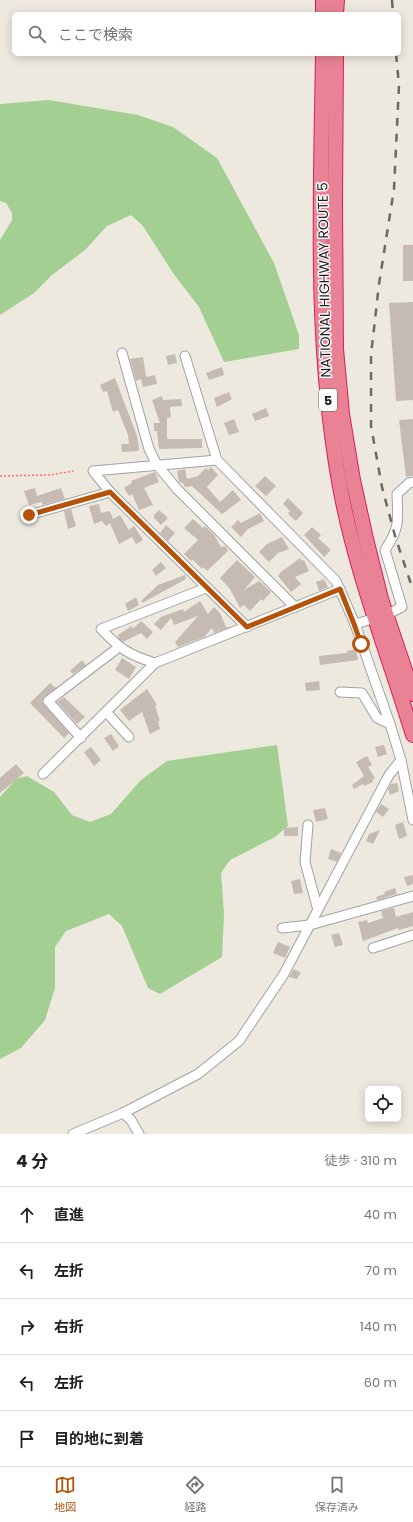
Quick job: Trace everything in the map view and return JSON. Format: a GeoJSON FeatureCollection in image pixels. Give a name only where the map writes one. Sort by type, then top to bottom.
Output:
{"type":"FeatureCollection","features":[{"type":"Feature","properties":{"kind":"highway"},"geometry":{"type":"LineString","coordinates":[[323,12],[324,0]]}},
{"type":"Feature","properties":{"kind":"highway"},"geometry":{"type":"LineString","coordinates":[[336,12],[337,0]]}},
{"type":"Feature","properties":{"kind":"highway","name":"NATIONAL HIGHWAY ROUTE 5"},"geometry":{"type":"LineString","coordinates":[[323,56],[321,200],[323,351],[339,482],[353,542],[381,617],[413,694]]}},
{"type":"Feature","properties":{"kind":"highway","name":"NATIONAL HIGHWAY ROUTE 5"},"geometry":{"type":"LineString","coordinates":[[336,56],[334,201],[336,350],[342,414],[353,480],[381,617],[413,735]]}},
{"type":"Feature","properties":{"kind":"street"},"geometry":{"type":"LineString","coordinates":[[122,353],[148,449],[156,465],[177,489],[295,607]]}},
{"type":"Feature","properties":{"kind":"street"},"geometry":{"type":"LineString","coordinates":[[185,356],[217,460],[336,581],[340,589],[390,724],[401,760],[413,820]]}},
{"type":"Feature","properties":{"kind":"street"},"geometry":{"type":"LineString","coordinates":[[217,460],[93,470],[110,492],[247,627]]}},
{"type":"Feature","properties":{"kind":"street"},"geometry":{"type":"LineString","coordinates":[[354,624],[381,617],[402,607],[385,550],[395,536],[399,522],[397,494],[409,483],[413,482]]}},
{"type":"Feature","properties":{"kind":"street"},"geometry":{"type":"LineString","coordinates":[[29,515],[110,492]]}},
{"type":"Feature","properties":{"kind":"street"},"geometry":{"type":"LineString","coordinates":[[155,663],[138,658],[118,648],[101,629],[206,588]]}},
{"type":"Feature","properties":{"kind":"street"},"geometry":{"type":"LineString","coordinates":[[43,774],[107,713],[155,663],[340,589]]}},
{"type":"Feature","properties":{"kind":"street"},"geometry":{"type":"LineString","coordinates":[[81,738],[48,701],[118,648]]}},
{"type":"Feature","properties":{"kind":"street"},"geometry":{"type":"LineString","coordinates":[[340,692],[362,693],[377,718],[390,724]]}},
{"type":"Feature","properties":{"kind":"street"},"geometry":{"type":"LineString","coordinates":[[107,713],[129,737]]}},
{"type":"Feature","properties":{"kind":"street"},"geometry":{"type":"LineString","coordinates":[[74,1134],[123,1113],[198,1074],[239,1041],[284,974],[389,775],[401,760]]}},
{"type":"Feature","properties":{"kind":"street"},"geometry":{"type":"LineString","coordinates":[[308,825],[305,862],[318,910]]}},
{"type":"Feature","properties":{"kind":"street"},"geometry":{"type":"LineString","coordinates":[[282,928],[310,925],[413,896]]}},
{"type":"Feature","properties":{"kind":"street"},"geometry":{"type":"LineString","coordinates":[[373,948],[413,935]]}},
{"type":"Feature","properties":{"kind":"street"},"geometry":{"type":"LineString","coordinates":[[123,1113],[131,1120],[139,1134]]}},
{"type":"Feature","properties":{"kind":"path"},"geometry":{"type":"LineString","coordinates":[[0,476],[50,475],[74,471]]}},
{"type":"Feature","properties":{"kind":"green space"},"geometry":{"type":"Polygon","coordinates":[[[49,100],[138,115],[173,127],[217,158],[274,263],[299,335],[299,349],[224,362],[199,307],[173,273],[143,226],[131,215],[107,226],[85,250],[52,275],[34,293],[0,315],[0,240],[12,220],[12,213],[6,203],[0,201],[0,104],[49,100]]]}},
{"type":"Feature","properties":{"kind":"green space"},"geometry":{"type":"Polygon","coordinates":[[[277,745],[288,826],[275,837],[230,860],[221,873],[224,914],[222,957],[160,994],[148,988],[122,926],[109,914],[66,931],[55,947],[55,988],[45,1020],[21,1048],[0,1059],[0,797],[16,779],[27,776],[54,792],[72,815],[90,822],[111,814],[141,780],[167,761],[277,745]]]}},
{"type":"Feature","properties":{"kind":"building"},"geometry":{"type":"Polygon","coordinates":[[[403,245],[413,245],[413,281],[403,281],[403,245]]]}},
{"type":"Feature","properties":{"kind":"building"},"geometry":{"type":"Polygon","coordinates":[[[413,302],[413,400],[396,401],[389,303],[413,302]]]}},
{"type":"Feature","properties":{"kind":"building"},"geometry":{"type":"Polygon","coordinates":[[[175,354],[177,363],[168,365],[166,356],[175,354]]]}},
{"type":"Feature","properties":{"kind":"building"},"geometry":{"type":"Polygon","coordinates":[[[143,357],[146,377],[155,375],[157,384],[143,387],[141,379],[136,381],[130,359],[143,357]]]}},
{"type":"Feature","properties":{"kind":"building"},"geometry":{"type":"Polygon","coordinates":[[[222,367],[224,375],[209,380],[206,373],[222,367]]]}},
{"type":"Feature","properties":{"kind":"building"},"geometry":{"type":"Polygon","coordinates":[[[115,378],[137,436],[138,451],[122,452],[121,444],[129,444],[128,435],[118,410],[113,412],[107,391],[103,392],[100,385],[115,378]]]}},
{"type":"Feature","properties":{"kind":"building"},"geometry":{"type":"Polygon","coordinates":[[[229,392],[232,399],[217,407],[214,398],[229,392]]]}},
{"type":"Feature","properties":{"kind":"building"},"geometry":{"type":"Polygon","coordinates":[[[162,396],[163,400],[181,399],[182,406],[170,407],[171,417],[167,418],[167,439],[202,439],[202,448],[159,449],[157,431],[154,431],[154,423],[160,423],[152,400],[162,396]]]}},
{"type":"Feature","properties":{"kind":"building"},"geometry":{"type":"Polygon","coordinates":[[[266,408],[269,416],[255,421],[252,414],[266,408]]]}},
{"type":"Feature","properties":{"kind":"building"},"geometry":{"type":"Polygon","coordinates":[[[234,419],[239,432],[229,435],[224,423],[234,419]]]}},
{"type":"Feature","properties":{"kind":"building"},"geometry":{"type":"Polygon","coordinates":[[[413,419],[413,476],[406,477],[399,420],[413,419]]]}},
{"type":"Feature","properties":{"kind":"building"},"geometry":{"type":"Polygon","coordinates":[[[211,467],[218,475],[207,487],[220,502],[233,490],[241,500],[222,514],[192,486],[185,487],[183,483],[179,482],[177,471],[185,469],[187,479],[198,476],[206,468],[208,470],[211,467]]]}},
{"type":"Feature","properties":{"kind":"building"},"geometry":{"type":"Polygon","coordinates":[[[155,472],[159,482],[144,488],[153,505],[139,510],[132,494],[129,496],[124,488],[132,483],[131,481],[155,472]]]}},
{"type":"Feature","properties":{"kind":"building"},"geometry":{"type":"Polygon","coordinates":[[[265,476],[276,486],[266,496],[255,486],[265,476]]]}},
{"type":"Feature","properties":{"kind":"building"},"geometry":{"type":"Polygon","coordinates":[[[35,488],[37,496],[61,488],[65,499],[42,505],[42,502],[29,505],[24,491],[35,488]]]}},
{"type":"Feature","properties":{"kind":"building"},"geometry":{"type":"Polygon","coordinates":[[[288,498],[303,513],[296,521],[288,514],[290,511],[283,504],[288,498]]]}},
{"type":"Feature","properties":{"kind":"building"},"geometry":{"type":"Polygon","coordinates":[[[99,504],[101,513],[110,511],[113,519],[120,515],[129,530],[134,526],[143,540],[136,544],[132,537],[119,544],[110,523],[106,526],[102,521],[94,524],[89,506],[99,504]]]}},
{"type":"Feature","properties":{"kind":"building"},"geometry":{"type":"Polygon","coordinates":[[[71,509],[76,526],[68,529],[64,511],[71,509]]]}},
{"type":"Feature","properties":{"kind":"building"},"geometry":{"type":"Polygon","coordinates":[[[159,510],[168,518],[161,525],[154,518],[154,515],[159,510]]]}},
{"type":"Feature","properties":{"kind":"building"},"geometry":{"type":"Polygon","coordinates":[[[260,513],[264,521],[248,529],[241,537],[231,527],[238,520],[241,523],[260,513]]]}},
{"type":"Feature","properties":{"kind":"building"},"geometry":{"type":"Polygon","coordinates":[[[193,519],[203,528],[205,526],[214,535],[221,547],[225,546],[228,551],[207,571],[203,567],[202,569],[192,559],[191,561],[184,554],[198,540],[184,528],[193,519]]]}},
{"type":"Feature","properties":{"kind":"building"},"geometry":{"type":"Polygon","coordinates":[[[166,525],[175,533],[168,541],[160,533],[166,525]]]}},
{"type":"Feature","properties":{"kind":"building"},"geometry":{"type":"Polygon","coordinates":[[[312,527],[321,535],[318,538],[331,550],[324,557],[304,535],[312,527]]]}},
{"type":"Feature","properties":{"kind":"building"},"geometry":{"type":"Polygon","coordinates":[[[282,537],[289,549],[278,553],[269,562],[259,552],[267,544],[282,537]]]}},
{"type":"Feature","properties":{"kind":"building"},"geometry":{"type":"Polygon","coordinates":[[[300,558],[302,561],[304,560],[309,571],[295,577],[301,584],[291,592],[278,576],[300,558]]]}},
{"type":"Feature","properties":{"kind":"building"},"geometry":{"type":"Polygon","coordinates":[[[237,560],[255,577],[244,590],[259,581],[271,592],[263,601],[261,599],[250,611],[244,605],[240,608],[230,589],[220,578],[237,560]]]}},
{"type":"Feature","properties":{"kind":"building"},"geometry":{"type":"Polygon","coordinates":[[[161,562],[166,568],[156,576],[152,570],[161,562]]]}},
{"type":"Feature","properties":{"kind":"building"},"geometry":{"type":"Polygon","coordinates":[[[185,575],[186,579],[142,603],[141,601],[158,585],[185,575]]]}},
{"type":"Feature","properties":{"kind":"building"},"geometry":{"type":"Polygon","coordinates":[[[324,579],[328,587],[319,591],[316,582],[324,579]]]}},
{"type":"Feature","properties":{"kind":"building"},"geometry":{"type":"Polygon","coordinates":[[[136,597],[139,605],[128,611],[125,604],[136,597]]]}},
{"type":"Feature","properties":{"kind":"building"},"geometry":{"type":"Polygon","coordinates":[[[200,601],[208,614],[214,607],[220,613],[226,627],[230,627],[214,633],[212,628],[204,637],[178,647],[175,642],[198,616],[174,625],[171,618],[161,630],[154,624],[161,617],[183,609],[184,612],[200,601]]]}},
{"type":"Feature","properties":{"kind":"building"},"geometry":{"type":"Polygon","coordinates":[[[141,621],[153,632],[147,639],[141,633],[123,642],[119,639],[118,635],[132,626],[133,629],[141,621]]]}},
{"type":"Feature","properties":{"kind":"building"},"geometry":{"type":"Polygon","coordinates":[[[356,649],[358,660],[320,665],[319,656],[347,653],[347,651],[356,649]]]}},
{"type":"Feature","properties":{"kind":"building"},"geometry":{"type":"Polygon","coordinates":[[[122,658],[136,667],[129,679],[115,670],[122,658]]]}},
{"type":"Feature","properties":{"kind":"building"},"geometry":{"type":"Polygon","coordinates":[[[82,660],[86,665],[73,674],[70,671],[82,660]]]}},
{"type":"Feature","properties":{"kind":"building"},"geometry":{"type":"Polygon","coordinates":[[[319,681],[320,690],[306,691],[305,683],[319,681]]]}},
{"type":"Feature","properties":{"kind":"building"},"geometry":{"type":"Polygon","coordinates":[[[50,683],[56,688],[44,697],[42,702],[69,733],[64,738],[30,703],[50,683]]]}},
{"type":"Feature","properties":{"kind":"building"},"geometry":{"type":"Polygon","coordinates":[[[147,689],[157,705],[155,706],[160,721],[158,721],[160,729],[150,734],[142,712],[129,721],[120,710],[147,689]]]}},
{"type":"Feature","properties":{"kind":"building"},"geometry":{"type":"Polygon","coordinates":[[[64,697],[85,717],[77,724],[57,702],[64,697]]]}},
{"type":"Feature","properties":{"kind":"building"},"geometry":{"type":"Polygon","coordinates":[[[111,734],[119,746],[113,751],[104,738],[111,734]]]}},
{"type":"Feature","properties":{"kind":"building"},"geometry":{"type":"Polygon","coordinates":[[[384,745],[387,754],[378,757],[375,747],[384,745]]]}},
{"type":"Feature","properties":{"kind":"building"},"geometry":{"type":"Polygon","coordinates":[[[91,747],[101,760],[94,766],[84,752],[91,747]]]}},
{"type":"Feature","properties":{"kind":"building"},"geometry":{"type":"Polygon","coordinates":[[[367,756],[372,765],[368,767],[375,778],[372,780],[373,782],[364,786],[363,784],[354,789],[352,785],[364,776],[356,762],[367,756]]]}},
{"type":"Feature","properties":{"kind":"building"},"geometry":{"type":"Polygon","coordinates":[[[16,764],[24,773],[0,793],[0,778],[16,764]]]}},
{"type":"Feature","properties":{"kind":"building"},"geometry":{"type":"Polygon","coordinates":[[[397,783],[399,791],[390,795],[388,789],[391,784],[397,783]]]}},
{"type":"Feature","properties":{"kind":"building"},"geometry":{"type":"Polygon","coordinates":[[[381,804],[389,809],[383,817],[376,812],[381,804]]]}},
{"type":"Feature","properties":{"kind":"building"},"geometry":{"type":"Polygon","coordinates":[[[325,808],[328,819],[316,822],[313,810],[325,808]]]}},
{"type":"Feature","properties":{"kind":"building"},"geometry":{"type":"Polygon","coordinates":[[[403,822],[407,836],[399,839],[395,825],[403,822]]]}},
{"type":"Feature","properties":{"kind":"building"},"geometry":{"type":"Polygon","coordinates":[[[298,827],[298,836],[284,836],[284,828],[298,827]]]}},
{"type":"Feature","properties":{"kind":"building"},"geometry":{"type":"Polygon","coordinates":[[[380,830],[373,844],[366,841],[369,834],[380,830]]]}},
{"type":"Feature","properties":{"kind":"building"},"geometry":{"type":"Polygon","coordinates":[[[331,849],[341,853],[337,862],[328,859],[331,849]]]}},
{"type":"Feature","properties":{"kind":"building"},"geometry":{"type":"Polygon","coordinates":[[[413,875],[413,884],[407,886],[404,877],[413,875]]]}},
{"type":"Feature","properties":{"kind":"building"},"geometry":{"type":"Polygon","coordinates":[[[300,879],[303,893],[294,894],[291,881],[300,879]]]}},
{"type":"Feature","properties":{"kind":"building"},"geometry":{"type":"Polygon","coordinates":[[[395,888],[397,894],[377,900],[376,897],[395,888]]]}},
{"type":"Feature","properties":{"kind":"building"},"geometry":{"type":"Polygon","coordinates":[[[394,908],[396,917],[413,912],[413,926],[399,930],[398,928],[363,941],[358,922],[367,920],[368,923],[383,918],[381,911],[394,908]]]}},
{"type":"Feature","properties":{"kind":"building"},"geometry":{"type":"Polygon","coordinates":[[[339,933],[343,945],[335,947],[331,935],[339,933]]]}},
{"type":"Feature","properties":{"kind":"building"},"geometry":{"type":"Polygon","coordinates":[[[278,942],[290,947],[285,958],[273,953],[278,942]]]}},
{"type":"Feature","properties":{"kind":"building"},"geometry":{"type":"Polygon","coordinates":[[[294,969],[301,973],[297,979],[289,977],[294,969]]]}},
{"type":"Feature","properties":{"kind":"railway"},"geometry":{"type":"LineString","coordinates":[[392,0],[393,12]]}},
{"type":"Feature","properties":{"kind":"railway"},"geometry":{"type":"LineString","coordinates":[[396,56],[399,85],[394,189],[379,284],[371,355],[371,426],[382,487],[395,536],[413,590]]}},
{"type":"Feature","properties":{"kind":"route"},"geometry":{"type":"LineString","coordinates":[[29,515],[110,492],[247,627],[340,589],[361,644]]}}]}
